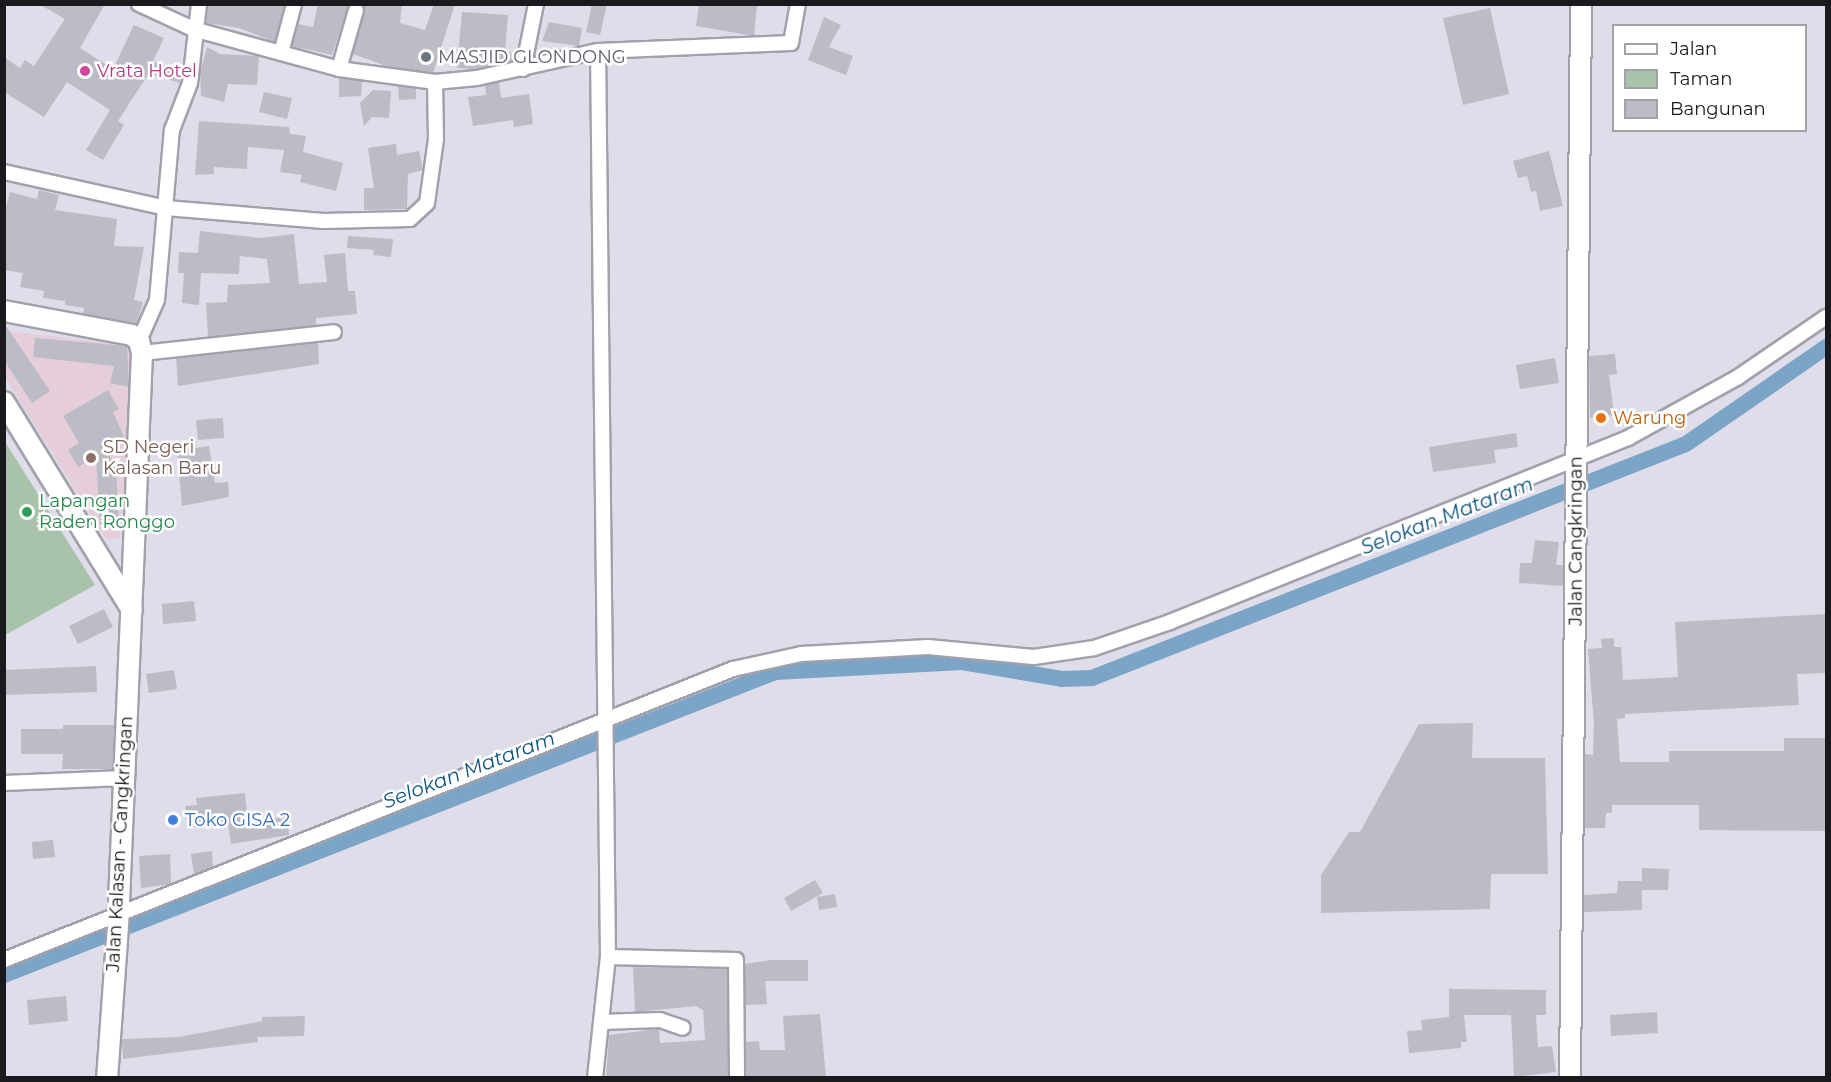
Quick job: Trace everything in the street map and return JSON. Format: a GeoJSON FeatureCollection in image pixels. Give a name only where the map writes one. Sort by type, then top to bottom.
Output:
{"type":"FeatureCollection","features":[{"type":"Feature","properties":{"kind":"main road","name":"Jalan Cangkringan"},"geometry":{"type":"LineString","coordinates":[[1570,1077],[1581,4]]}},
{"type":"Feature","properties":{"kind":"main road"},"geometry":{"type":"LineString","coordinates":[[4,311],[132,335],[140,347]]}},
{"type":"Feature","properties":{"kind":"main road","name":"Jalan Kalasan - Cangkringan"},"geometry":{"type":"LineString","coordinates":[[107,1077],[118,920],[132,610],[140,347]]}},
{"type":"Feature","properties":{"kind":"main road"},"geometry":{"type":"LineString","coordinates":[[4,402],[132,610]]}},
{"type":"Feature","properties":{"kind":"street"},"geometry":{"type":"LineString","coordinates":[[139,4],[193,29],[339,69],[435,82],[523,69],[598,51],[791,43],[798,4]]}},
{"type":"Feature","properties":{"kind":"street"},"geometry":{"type":"LineString","coordinates":[[199,4],[193,29],[190,83],[172,130],[157,300],[140,347],[334,332]]}},
{"type":"Feature","properties":{"kind":"street"},"geometry":{"type":"LineString","coordinates":[[281,53],[294,4]]}},
{"type":"Feature","properties":{"kind":"street"},"geometry":{"type":"LineString","coordinates":[[523,69],[536,4]]}},
{"type":"Feature","properties":{"kind":"street"},"geometry":{"type":"LineString","coordinates":[[339,69],[356,10]]}},
{"type":"Feature","properties":{"kind":"street"},"geometry":{"type":"LineString","coordinates":[[595,1077],[608,957],[598,51]]}},
{"type":"Feature","properties":{"kind":"street"},"geometry":{"type":"LineString","coordinates":[[4,172],[166,208],[323,221],[417,216],[427,203],[436,140],[435,82]]}},
{"type":"Feature","properties":{"kind":"street"},"geometry":{"type":"LineString","coordinates":[[4,960],[118,920],[606,727],[760,662],[813,654],[972,649],[1018,656],[1094,648],[1170,622],[1576,463],[1680,413],[1827,317]]}},
{"type":"Feature","properties":{"kind":"street"},"geometry":{"type":"LineString","coordinates":[[4,783],[123,778]]}},
{"type":"Feature","properties":{"kind":"street"},"geometry":{"type":"LineString","coordinates":[[608,957],[736,960],[737,1077]]}},
{"type":"Feature","properties":{"kind":"street"},"geometry":{"type":"LineString","coordinates":[[601,1022],[660,1020],[682,1028]]}},
{"type":"Feature","properties":{"kind":"shaded area","name":"SD Negeri Kalasan Baru"},"geometry":{"type":"Polygon","coordinates":[[[5,331],[137,346],[120,538],[106,539],[5,377],[5,331]]]}},
{"type":"Feature","properties":{"kind":"green space","name":"Lapangan Raden Ronggo"},"geometry":{"type":"Polygon","coordinates":[[[4,440],[95,585],[5,635],[4,635],[4,440]]]}},
{"type":"Feature","properties":{"kind":"building"},"geometry":{"type":"Polygon","coordinates":[[[39,4],[105,4],[80,48],[113,69],[134,25],[164,38],[153,61],[182,72],[180,83],[149,73],[118,121],[124,125],[103,160],[86,150],[110,110],[67,82],[44,117],[4,92],[4,57],[20,68],[25,60],[34,66],[65,19],[39,4]]]}},
{"type":"Feature","properties":{"kind":"building"},"geometry":{"type":"Polygon","coordinates":[[[208,4],[285,4],[275,42],[239,28],[206,23],[208,4]]]}},
{"type":"Feature","properties":{"kind":"building"},"geometry":{"type":"Polygon","coordinates":[[[318,4],[349,4],[332,55],[292,46],[298,24],[313,27],[318,4]]]}},
{"type":"Feature","properties":{"kind":"building"},"geometry":{"type":"Polygon","coordinates":[[[363,4],[402,4],[400,23],[425,30],[434,4],[455,4],[433,73],[386,66],[353,54],[363,4]]]}},
{"type":"Feature","properties":{"kind":"building"},"geometry":{"type":"Polygon","coordinates":[[[592,4],[607,4],[600,35],[586,32],[592,4]]]}},
{"type":"Feature","properties":{"kind":"building"},"geometry":{"type":"Polygon","coordinates":[[[699,4],[757,4],[754,36],[696,26],[699,4]]]}},
{"type":"Feature","properties":{"kind":"building"},"geometry":{"type":"Polygon","coordinates":[[[1490,8],[1509,94],[1463,105],[1443,18],[1490,8]]]}},
{"type":"Feature","properties":{"kind":"building"},"geometry":{"type":"Polygon","coordinates":[[[462,12],[508,15],[505,53],[511,52],[512,61],[476,69],[457,68],[462,12]]]}},
{"type":"Feature","properties":{"kind":"building"},"geometry":{"type":"Polygon","coordinates":[[[824,17],[841,25],[829,47],[853,56],[846,75],[808,60],[824,17]]]}},
{"type":"Feature","properties":{"kind":"building"},"geometry":{"type":"Polygon","coordinates":[[[549,22],[582,28],[579,46],[542,41],[549,22]]]}},
{"type":"Feature","properties":{"kind":"building"},"geometry":{"type":"Polygon","coordinates":[[[207,47],[220,54],[259,56],[257,85],[228,84],[224,102],[201,96],[200,72],[207,47]]]}},
{"type":"Feature","properties":{"kind":"building"},"geometry":{"type":"Polygon","coordinates":[[[339,78],[362,81],[361,96],[339,97],[339,78]]]}},
{"type":"Feature","properties":{"kind":"building"},"geometry":{"type":"Polygon","coordinates":[[[499,82],[501,98],[529,94],[533,124],[514,127],[513,120],[473,126],[468,97],[486,95],[485,85],[499,82]]]}},
{"type":"Feature","properties":{"kind":"building"},"geometry":{"type":"Polygon","coordinates":[[[398,86],[416,89],[416,99],[399,100],[398,86]]]}},
{"type":"Feature","properties":{"kind":"building"},"geometry":{"type":"Polygon","coordinates":[[[373,90],[391,91],[389,118],[372,117],[364,126],[360,103],[373,90]]]}},
{"type":"Feature","properties":{"kind":"building"},"geometry":{"type":"Polygon","coordinates":[[[264,92],[292,98],[287,119],[259,112],[264,92]]]}},
{"type":"Feature","properties":{"kind":"building"},"geometry":{"type":"Polygon","coordinates":[[[199,121],[289,127],[290,134],[306,136],[303,152],[343,163],[336,191],[300,182],[302,175],[280,172],[284,150],[248,147],[247,169],[214,167],[214,174],[195,175],[199,121]]]}},
{"type":"Feature","properties":{"kind":"building"},"geometry":{"type":"Polygon","coordinates":[[[396,144],[397,155],[419,151],[423,170],[408,174],[407,209],[364,210],[364,188],[374,188],[368,148],[396,144]]]}},
{"type":"Feature","properties":{"kind":"building"},"geometry":{"type":"Polygon","coordinates":[[[1549,151],[1563,206],[1540,211],[1536,191],[1531,192],[1527,176],[1518,178],[1513,161],[1549,151]]]}},
{"type":"Feature","properties":{"kind":"building"},"geometry":{"type":"Polygon","coordinates":[[[39,190],[59,195],[55,210],[117,219],[114,246],[144,247],[134,300],[143,302],[137,323],[83,314],[84,308],[65,305],[65,301],[43,298],[44,291],[20,287],[23,273],[4,270],[4,215],[10,192],[37,199],[39,190]]]}},
{"type":"Feature","properties":{"kind":"building"},"geometry":{"type":"Polygon","coordinates":[[[200,231],[261,238],[294,234],[299,284],[327,282],[324,255],[345,253],[348,291],[355,291],[357,314],[316,318],[316,325],[208,337],[206,303],[227,302],[228,285],[270,283],[267,259],[240,256],[239,274],[201,273],[199,305],[182,303],[184,273],[178,273],[179,252],[198,253],[200,231]]]}},
{"type":"Feature","properties":{"kind":"building"},"geometry":{"type":"Polygon","coordinates":[[[348,236],[393,239],[391,257],[373,255],[374,250],[347,248],[348,236]]]}},
{"type":"Feature","properties":{"kind":"building"},"geometry":{"type":"Polygon","coordinates":[[[4,323],[50,391],[32,403],[4,360],[4,323]]]}},
{"type":"Feature","properties":{"kind":"building"},"geometry":{"type":"Polygon","coordinates":[[[35,338],[127,346],[129,387],[110,383],[114,366],[33,357],[35,338]]]}},
{"type":"Feature","properties":{"kind":"building"},"geometry":{"type":"Polygon","coordinates":[[[318,343],[319,364],[178,386],[176,358],[318,343]]]}},
{"type":"Feature","properties":{"kind":"building"},"geometry":{"type":"Polygon","coordinates":[[[1615,354],[1617,374],[1609,375],[1614,415],[1590,418],[1589,356],[1615,354]]]}},
{"type":"Feature","properties":{"kind":"building"},"geometry":{"type":"Polygon","coordinates":[[[1555,358],[1559,383],[1520,389],[1516,365],[1555,358]]]}},
{"type":"Feature","properties":{"kind":"building"},"geometry":{"type":"Polygon","coordinates":[[[108,390],[119,409],[113,412],[124,437],[104,446],[116,467],[119,526],[100,527],[96,456],[78,467],[68,450],[79,443],[63,416],[108,390]]]}},
{"type":"Feature","properties":{"kind":"building"},"geometry":{"type":"Polygon","coordinates":[[[223,418],[224,438],[198,440],[196,420],[223,418]]]}},
{"type":"Feature","properties":{"kind":"building"},"geometry":{"type":"Polygon","coordinates":[[[1516,433],[1518,447],[1494,450],[1496,463],[1433,472],[1429,447],[1516,433]]]}},
{"type":"Feature","properties":{"kind":"building"},"geometry":{"type":"Polygon","coordinates":[[[209,446],[215,483],[228,482],[229,497],[182,506],[177,451],[209,446]]]}},
{"type":"Feature","properties":{"kind":"building"},"geometry":{"type":"Polygon","coordinates":[[[1535,540],[1559,542],[1556,565],[1563,565],[1563,586],[1519,583],[1520,563],[1532,563],[1535,540]]]}},
{"type":"Feature","properties":{"kind":"building"},"geometry":{"type":"Polygon","coordinates":[[[194,601],[196,621],[163,624],[162,604],[194,601]]]}},
{"type":"Feature","properties":{"kind":"building"},"geometry":{"type":"Polygon","coordinates":[[[104,609],[113,627],[78,644],[69,626],[104,609]]]}},
{"type":"Feature","properties":{"kind":"building"},"geometry":{"type":"Polygon","coordinates":[[[1827,614],[1827,673],[1797,674],[1799,705],[1625,714],[1625,718],[1617,719],[1620,762],[1669,762],[1669,751],[1784,751],[1784,738],[1827,738],[1827,831],[1699,830],[1699,805],[1612,805],[1612,813],[1606,813],[1605,828],[1585,828],[1585,754],[1593,755],[1594,724],[1588,649],[1602,648],[1601,639],[1614,638],[1614,647],[1621,647],[1623,680],[1678,677],[1675,622],[1827,614]]]}},
{"type":"Feature","properties":{"kind":"building"},"geometry":{"type":"Polygon","coordinates":[[[96,666],[97,692],[4,695],[4,670],[96,666]]]}},
{"type":"Feature","properties":{"kind":"building"},"geometry":{"type":"Polygon","coordinates":[[[174,670],[177,689],[149,693],[146,674],[174,670]]]}},
{"type":"Feature","properties":{"kind":"building"},"geometry":{"type":"Polygon","coordinates":[[[1473,723],[1472,758],[1545,758],[1548,874],[1491,874],[1490,909],[1321,913],[1321,875],[1349,832],[1360,832],[1419,724],[1473,723]]]}},
{"type":"Feature","properties":{"kind":"building"},"geometry":{"type":"Polygon","coordinates":[[[63,725],[114,725],[113,769],[62,769],[63,754],[21,754],[21,729],[63,729],[63,725]]]}},
{"type":"Feature","properties":{"kind":"building"},"geometry":{"type":"Polygon","coordinates":[[[245,793],[248,822],[287,817],[289,835],[231,844],[228,823],[188,828],[185,806],[197,805],[196,798],[245,793]]]}},
{"type":"Feature","properties":{"kind":"building"},"geometry":{"type":"Polygon","coordinates":[[[53,840],[55,857],[33,859],[32,842],[53,840]]]}},
{"type":"Feature","properties":{"kind":"building"},"geometry":{"type":"Polygon","coordinates":[[[212,851],[213,867],[194,875],[191,854],[212,851]]]}},
{"type":"Feature","properties":{"kind":"building"},"geometry":{"type":"Polygon","coordinates":[[[170,854],[171,884],[141,888],[139,856],[170,854]]]}},
{"type":"Feature","properties":{"kind":"building"},"geometry":{"type":"Polygon","coordinates":[[[1642,868],[1669,869],[1668,890],[1642,890],[1642,868]]]}},
{"type":"Feature","properties":{"kind":"building"},"geometry":{"type":"Polygon","coordinates":[[[815,880],[823,893],[791,911],[784,898],[815,880]]]}},
{"type":"Feature","properties":{"kind":"building"},"geometry":{"type":"Polygon","coordinates":[[[1618,881],[1642,881],[1642,910],[1584,912],[1584,895],[1617,893],[1618,881]]]}},
{"type":"Feature","properties":{"kind":"building"},"geometry":{"type":"Polygon","coordinates":[[[835,894],[837,907],[819,910],[817,897],[835,894]]]}},
{"type":"Feature","properties":{"kind":"building"},"geometry":{"type":"Polygon","coordinates":[[[771,960],[808,960],[808,981],[765,981],[767,1004],[745,1005],[745,964],[771,960]]]}},
{"type":"Feature","properties":{"kind":"building"},"geometry":{"type":"Polygon","coordinates":[[[633,967],[727,969],[728,1077],[606,1077],[609,1035],[659,1029],[660,1043],[705,1040],[703,1010],[696,1006],[635,1012],[633,967]]]}},
{"type":"Feature","properties":{"kind":"building"},"geometry":{"type":"Polygon","coordinates":[[[1449,989],[1546,990],[1546,1015],[1536,1015],[1538,1047],[1552,1046],[1556,1072],[1514,1077],[1511,1015],[1464,1015],[1467,1042],[1461,1042],[1461,1048],[1409,1053],[1407,1031],[1422,1030],[1421,1020],[1449,1017],[1449,989]]]}},
{"type":"Feature","properties":{"kind":"building"},"geometry":{"type":"Polygon","coordinates":[[[66,996],[68,1021],[29,1025],[27,1000],[66,996]]]}},
{"type":"Feature","properties":{"kind":"building"},"geometry":{"type":"Polygon","coordinates":[[[1657,1012],[1658,1033],[1611,1036],[1610,1015],[1657,1012]]]}},
{"type":"Feature","properties":{"kind":"building"},"geometry":{"type":"Polygon","coordinates":[[[820,1014],[826,1077],[746,1077],[746,1042],[759,1041],[760,1050],[785,1050],[783,1016],[820,1014]]]}},
{"type":"Feature","properties":{"kind":"building"},"geometry":{"type":"Polygon","coordinates":[[[305,1016],[304,1036],[257,1037],[258,1042],[123,1059],[122,1039],[179,1037],[262,1021],[262,1017],[305,1016]]]}},
{"type":"Feature","properties":{"kind":"waterway","name":"Selokan Mataram"},"geometry":{"type":"LineString","coordinates":[[4,975],[775,672],[962,662],[1062,679],[1092,678],[1686,444],[1826,347]]}},
{"type":"Feature","properties":{"kind":"place","name":"MASJID GLONDONG"},"geometry":{"type":"Point","coordinates":[426,57]}},
{"type":"Feature","properties":{"kind":"place","name":"Vrata Hotel"},"geometry":{"type":"Point","coordinates":[85,71]}},
{"type":"Feature","properties":{"kind":"place","name":"Warung"},"geometry":{"type":"Point","coordinates":[1601,418]}},
{"type":"Feature","properties":{"kind":"place","name":"SD Negeri Kalasan Baru"},"geometry":{"type":"Point","coordinates":[91,458]}},
{"type":"Feature","properties":{"kind":"place","name":"Lapangan Raden Ronggo"},"geometry":{"type":"Point","coordinates":[27,512]}},
{"type":"Feature","properties":{"kind":"place","name":"Toko GISA 2"},"geometry":{"type":"Point","coordinates":[173,820]}}]}
